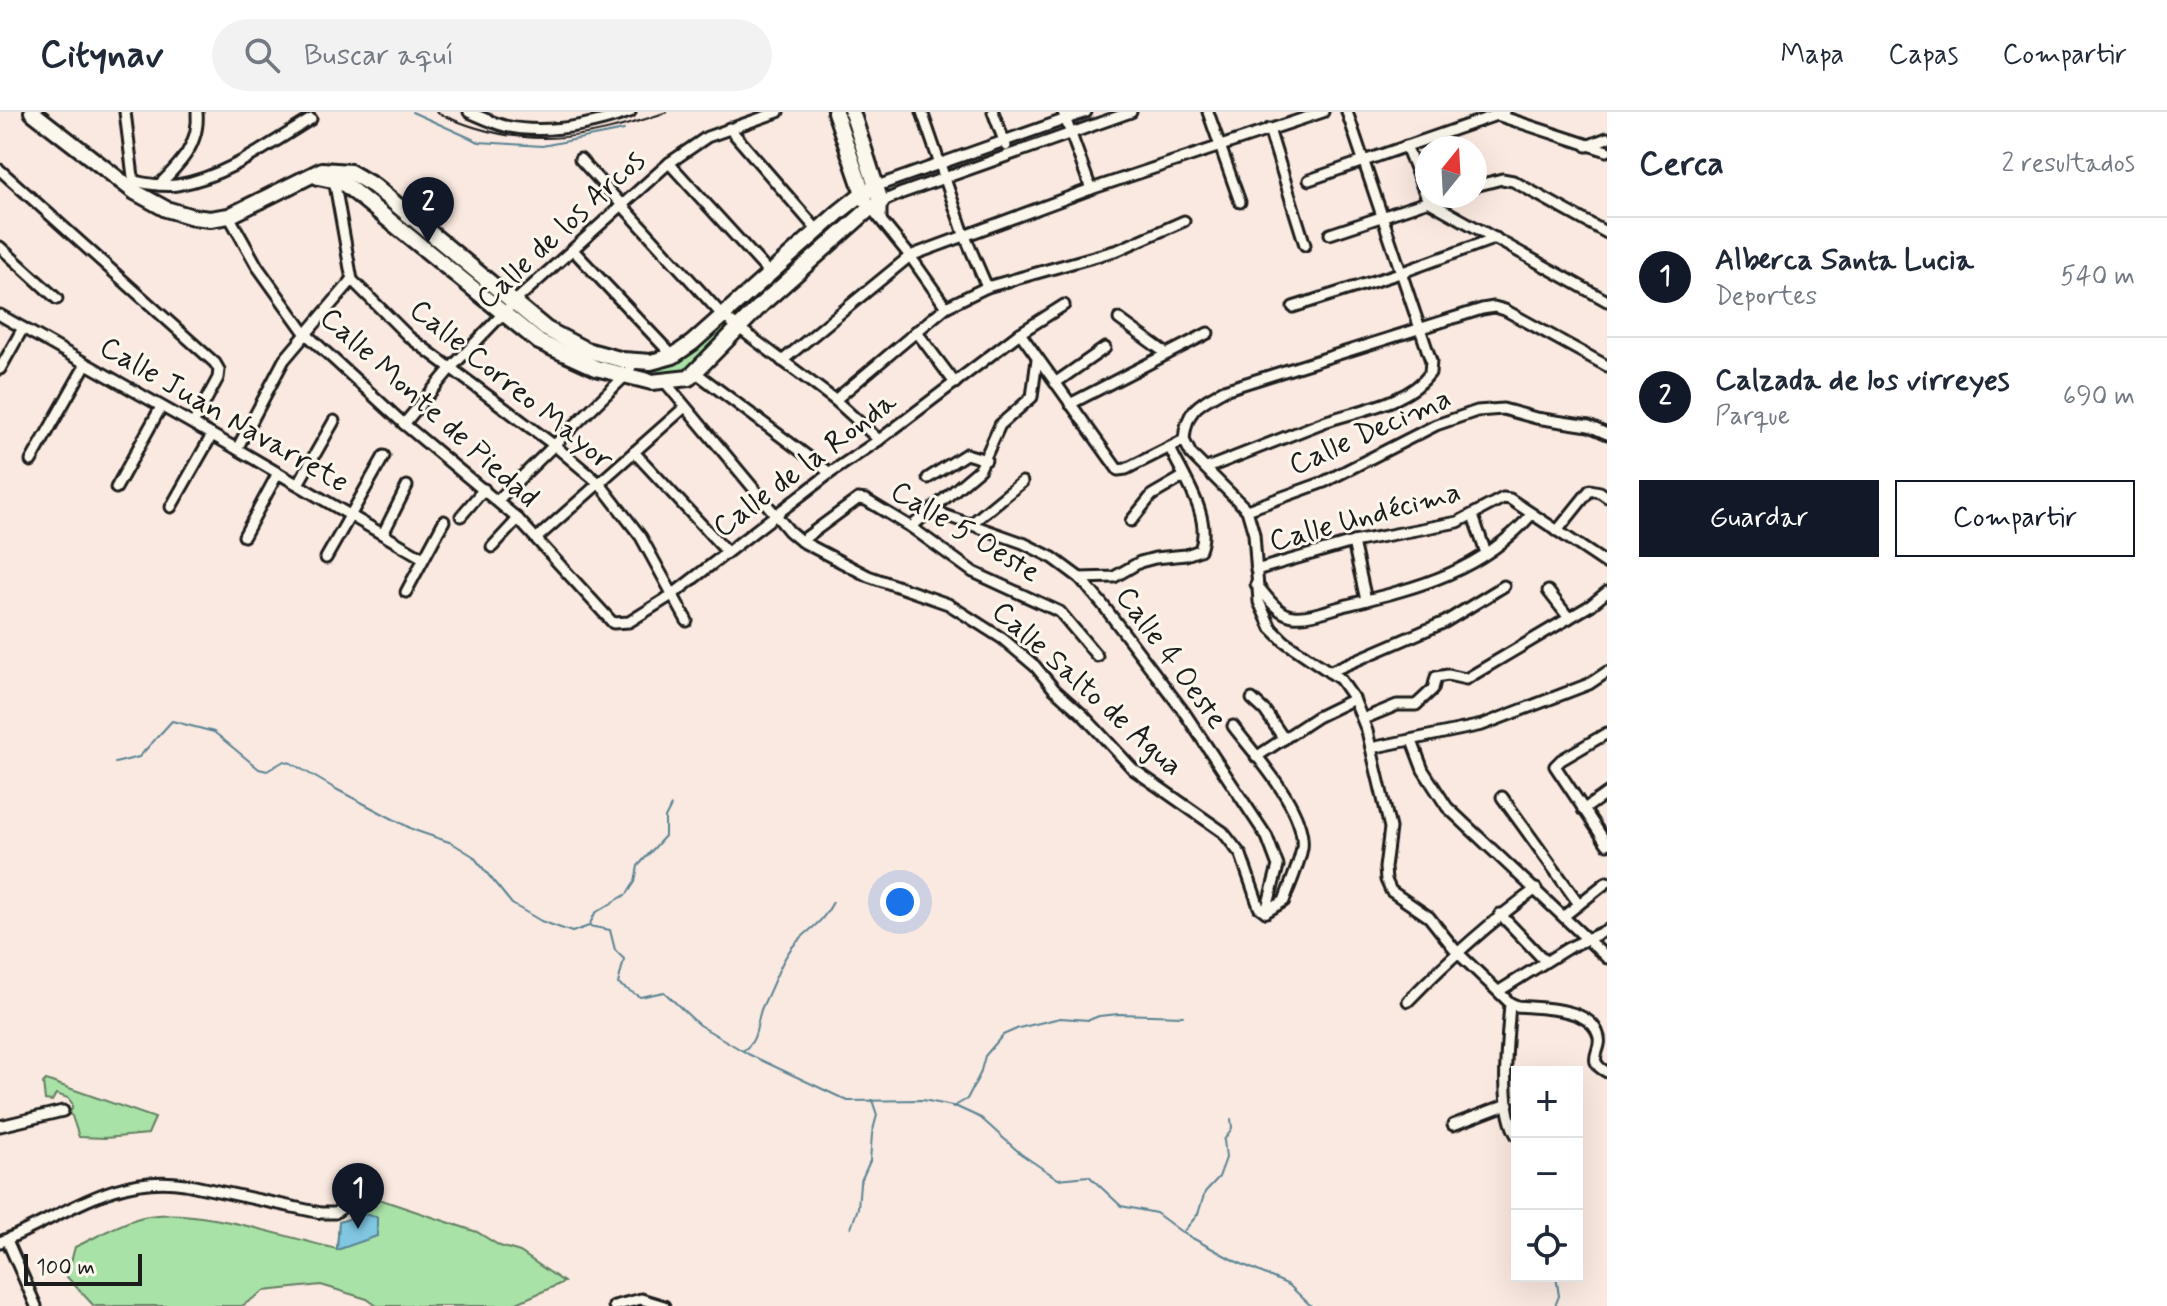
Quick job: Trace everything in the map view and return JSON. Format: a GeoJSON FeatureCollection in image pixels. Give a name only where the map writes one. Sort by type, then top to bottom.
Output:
{"type":"FeatureCollection","features":[{"type":"Feature","properties":{"kind":"street"},"geometry":{"type":"LineString","coordinates":[[32,112],[166,209],[193,217],[210,219],[229,216],[307,176],[330,169],[359,176],[509,307],[550,348],[584,364],[625,376],[665,382],[685,380],[695,372],[737,328],[877,210],[945,178],[1131,112]]}},
{"type":"Feature","properties":{"kind":"street"},"geometry":{"type":"LineString","coordinates":[[125,112],[134,187]]}},
{"type":"Feature","properties":{"kind":"street"},"geometry":{"type":"LineString","coordinates":[[159,185],[193,144],[197,112]]}},
{"type":"Feature","properties":{"kind":"street"},"geometry":{"type":"LineString","coordinates":[[469,112],[504,126],[528,128],[572,127],[630,112]]}},
{"type":"Feature","properties":{"kind":"street","name":"Calle de los Arcos"},"geometry":{"type":"LineString","coordinates":[[404,424],[450,369],[509,307],[669,163],[693,144],[778,112]]}},
{"type":"Feature","properties":{"kind":"street"},"geometry":{"type":"LineString","coordinates":[[835,112],[863,193],[946,307]]}},
{"type":"Feature","properties":{"kind":"street"},"geometry":{"type":"LineString","coordinates":[[852,112],[877,186],[877,210]]}},
{"type":"Feature","properties":{"kind":"street"},"geometry":{"type":"LineString","coordinates":[[922,112],[964,234],[987,287]]}},
{"type":"Feature","properties":{"kind":"street"},"geometry":{"type":"LineString","coordinates":[[993,112],[1009,154]]}},
{"type":"Feature","properties":{"kind":"street"},"geometry":{"type":"LineString","coordinates":[[307,176],[334,179],[509,307],[546,329],[586,350],[634,362],[651,362],[673,356],[863,193],[1064,116],[1086,112]]}},
{"type":"Feature","properties":{"kind":"street"},"geometry":{"type":"LineString","coordinates":[[1208,112],[1240,202]]}},
{"type":"Feature","properties":{"kind":"street"},"geometry":{"type":"LineString","coordinates":[[782,361],[910,256],[1220,144],[1323,112]]}},
{"type":"Feature","properties":{"kind":"street"},"geometry":{"type":"LineString","coordinates":[[1207,468],[1390,400],[1418,386],[1430,373],[1431,361],[1347,112]]}},
{"type":"Feature","properties":{"kind":"street"},"geometry":{"type":"LineString","coordinates":[[1309,180],[1483,116],[1501,113],[1607,151]]}},
{"type":"Feature","properties":{"kind":"street"},"geometry":{"type":"LineString","coordinates":[[1064,116],[1091,189]]}},
{"type":"Feature","properties":{"kind":"street"},"geometry":{"type":"LineString","coordinates":[[134,187],[177,185],[210,175],[244,159],[311,119]]}},
{"type":"Feature","properties":{"kind":"street"},"geometry":{"type":"LineString","coordinates":[[729,128],[818,231]]}},
{"type":"Feature","properties":{"kind":"street"},"geometry":{"type":"LineString","coordinates":[[1269,129],[1305,245]]}},
{"type":"Feature","properties":{"kind":"street"},"geometry":{"type":"LineString","coordinates":[[1587,146],[1607,138]]}},
{"type":"Feature","properties":{"kind":"street"},"geometry":{"type":"LineString","coordinates":[[1406,146],[1415,168]]}},
{"type":"Feature","properties":{"kind":"street"},"geometry":{"type":"LineString","coordinates":[[580,159],[723,316],[835,400],[879,440]]}},
{"type":"Feature","properties":{"kind":"street"},"geometry":{"type":"LineString","coordinates":[[669,163],[771,275]]}},
{"type":"Feature","properties":{"kind":"street"},"geometry":{"type":"LineString","coordinates":[[0,170],[215,363],[219,370],[218,378],[193,424]]}},
{"type":"Feature","properties":{"kind":"street"},"geometry":{"type":"LineString","coordinates":[[237,449],[284,360],[352,280],[334,179]]}},
{"type":"Feature","properties":{"kind":"street"},"geometry":{"type":"LineString","coordinates":[[1487,183],[1502,179],[1513,181],[1607,233]]}},
{"type":"Feature","properties":{"kind":"street"},"geometry":{"type":"LineString","coordinates":[[1330,234],[1415,206]]}},
{"type":"Feature","properties":{"kind":"street"},"geometry":{"type":"LineString","coordinates":[[1441,208],[1607,301]]}},
{"type":"Feature","properties":{"kind":"street","name":"Calle Monte de Piedad"},"geometry":{"type":"LineString","coordinates":[[229,216],[257,266],[305,333],[404,424],[498,500],[537,538],[613,623]]}},
{"type":"Feature","properties":{"kind":"street"},"geometry":{"type":"LineString","coordinates":[[835,400],[946,307],[987,287],[1118,250],[1184,221]]}},
{"type":"Feature","properties":{"kind":"street"},"geometry":{"type":"LineString","coordinates":[[1293,307],[1496,238]]}},
{"type":"Feature","properties":{"kind":"street"},"geometry":{"type":"LineString","coordinates":[[0,247],[57,299]]}},
{"type":"Feature","properties":{"kind":"street"},"geometry":{"type":"LineString","coordinates":[[573,250],[673,356]]}},
{"type":"Feature","properties":{"kind":"street","name":"Calle Correo Mayor"},"geometry":{"type":"LineString","coordinates":[[352,280],[409,337],[554,445],[600,484],[641,537],[687,621]]}},
{"type":"Feature","properties":{"kind":"street","name":"Calle de la Ronda"},"geometry":{"type":"LineString","coordinates":[[613,623],[629,622],[672,595],[830,473],[879,440],[1020,333],[1064,305]]}},
{"type":"Feature","properties":{"kind":"street"},"geometry":{"type":"LineString","coordinates":[[1607,366],[1505,310],[1494,307],[1224,390],[1194,409],[1185,423],[1184,440],[1191,454],[1247,510],[1254,534],[1259,602],[1271,628],[1284,641],[1340,679],[1354,699],[1363,719],[1390,828],[1385,868],[1391,891],[1429,917],[1457,952],[1510,1003],[1562,1010],[1586,1021],[1598,1034],[1595,1058],[1601,1069],[1607,1072]]}},
{"type":"Feature","properties":{"kind":"street","name":"Calle Juan Navarrete"},"geometry":{"type":"LineString","coordinates":[[0,315],[423,558]]}},
{"type":"Feature","properties":{"kind":"street"},"geometry":{"type":"LineString","coordinates":[[1119,319],[1167,354]]}},
{"type":"Feature","properties":{"kind":"street"},"geometry":{"type":"LineString","coordinates":[[0,369],[23,328]]}},
{"type":"Feature","properties":{"kind":"street"},"geometry":{"type":"LineString","coordinates":[[916,331],[955,383]]}},
{"type":"Feature","properties":{"kind":"street"},"geometry":{"type":"LineString","coordinates":[[1020,333],[1115,468],[1126,469],[1184,440]]}},
{"type":"Feature","properties":{"kind":"street"},"geometry":{"type":"LineString","coordinates":[[1070,404],[1208,333]]}},
{"type":"Feature","properties":{"kind":"street"},"geometry":{"type":"LineString","coordinates":[[1055,383],[1105,348]]}},
{"type":"Feature","properties":{"kind":"street"},"geometry":{"type":"LineString","coordinates":[[911,527],[980,469],[1000,425],[1032,397],[1037,359]]}},
{"type":"Feature","properties":{"kind":"street"},"geometry":{"type":"LineString","coordinates":[[498,500],[625,376],[634,362]]}},
{"type":"Feature","properties":{"kind":"street"},"geometry":{"type":"LineString","coordinates":[[31,461],[86,364]]}},
{"type":"Feature","properties":{"kind":"street"},"geometry":{"type":"LineString","coordinates":[[695,372],[830,473]]}},
{"type":"Feature","properties":{"kind":"street","name":"Calle Salto de Agua"},"geometry":{"type":"LineString","coordinates":[[665,382],[801,541],[868,576],[948,604],[1003,639],[1035,666],[1139,775],[1223,832],[1241,855],[1259,907],[1266,912]]}},
{"type":"Feature","properties":{"kind":"street"},"geometry":{"type":"LineString","coordinates":[[116,488],[161,407]]}},
{"type":"Feature","properties":{"kind":"street"},"geometry":{"type":"LineString","coordinates":[[537,538],[685,407]]}},
{"type":"Feature","properties":{"kind":"street","name":"Calle Decima"},"geometry":{"type":"LineString","coordinates":[[1247,510],[1324,482],[1436,425],[1477,411],[1503,409],[1536,418],[1589,426],[1607,434]]}},
{"type":"Feature","properties":{"kind":"street"},"geometry":{"type":"LineString","coordinates":[[298,484],[334,421]]}},
{"type":"Feature","properties":{"kind":"street"},"geometry":{"type":"LineString","coordinates":[[171,507],[212,435]]}},
{"type":"Feature","properties":{"kind":"street"},"geometry":{"type":"LineString","coordinates":[[1080,578],[1114,577],[1145,560],[1186,555],[1200,550],[1203,538],[1199,509],[1170,448]]}},
{"type":"Feature","properties":{"kind":"street"},"geometry":{"type":"LineString","coordinates":[[634,452],[727,552]]}},
{"type":"Feature","properties":{"kind":"street"},"geometry":{"type":"LineString","coordinates":[[928,478],[966,454],[986,460]]}},
{"type":"Feature","properties":{"kind":"street"},"geometry":{"type":"LineString","coordinates":[[326,558],[384,456]]}},
{"type":"Feature","properties":{"kind":"street"},"geometry":{"type":"LineString","coordinates":[[244,536],[278,473]]}},
{"type":"Feature","properties":{"kind":"street"},"geometry":{"type":"LineString","coordinates":[[1131,521],[1152,495],[1183,477]]}},
{"type":"Feature","properties":{"kind":"street"},"geometry":{"type":"LineString","coordinates":[[971,524],[1022,482]]}},
{"type":"Feature","properties":{"kind":"street"},"geometry":{"type":"LineString","coordinates":[[383,534],[407,486]]}},
{"type":"Feature","properties":{"kind":"street"},"geometry":{"type":"LineString","coordinates":[[461,516],[484,489]]}},
{"type":"Feature","properties":{"kind":"street"},"geometry":{"type":"LineString","coordinates":[[1557,531],[1590,490],[1607,497]]}},
{"type":"Feature","properties":{"kind":"street","name":"Calle Undécima"},"geometry":{"type":"LineString","coordinates":[[1256,570],[1353,542],[1458,522],[1503,498],[1510,499],[1607,564]]}},
{"type":"Feature","properties":{"kind":"street","name":"Calle 5 Oeste"},"geometry":{"type":"LineString","coordinates":[[801,541],[858,499],[866,500],[911,527],[973,572],[1060,612],[1097,656]]}},
{"type":"Feature","properties":{"kind":"street","name":"Calle 4 Oeste"},"geometry":{"type":"LineString","coordinates":[[933,511],[1023,543],[1053,558],[1080,578],[1184,712],[1267,837],[1278,866],[1266,912]]}},
{"type":"Feature","properties":{"kind":"street"},"geometry":{"type":"LineString","coordinates":[[1256,584],[1282,612],[1303,616],[1429,584],[1486,553],[1513,534],[1532,514]]}},
{"type":"Feature","properties":{"kind":"street"},"geometry":{"type":"LineString","coordinates":[[1473,516],[1486,553]]}},
{"type":"Feature","properties":{"kind":"street"},"geometry":{"type":"LineString","coordinates":[[492,547],[518,519]]}},
{"type":"Feature","properties":{"kind":"street"},"geometry":{"type":"LineString","coordinates":[[406,592],[444,521]]}},
{"type":"Feature","properties":{"kind":"street"},"geometry":{"type":"LineString","coordinates":[[1353,542],[1366,600]]}},
{"type":"Feature","properties":{"kind":"street"},"geometry":{"type":"LineString","coordinates":[[1329,672],[1445,622],[1504,586]]}},
{"type":"Feature","properties":{"kind":"street"},"geometry":{"type":"LineString","coordinates":[[1548,591],[1569,618]]}},
{"type":"Feature","properties":{"kind":"street"},"geometry":{"type":"LineString","coordinates":[[1363,719],[1397,705],[1416,705],[1433,689],[1436,677],[1448,675],[1466,679],[1591,605],[1607,592]]}},
{"type":"Feature","properties":{"kind":"street"},"geometry":{"type":"LineString","coordinates":[[1371,748],[1482,725],[1589,684],[1607,672]]}},
{"type":"Feature","properties":{"kind":"street"},"geometry":{"type":"LineString","coordinates":[[1252,699],[1265,711],[1284,739]]}},
{"type":"Feature","properties":{"kind":"street"},"geometry":{"type":"LineString","coordinates":[[1256,757],[1317,717],[1354,699]]}},
{"type":"Feature","properties":{"kind":"street"},"geometry":{"type":"LineString","coordinates":[[1233,726],[1291,805],[1302,833],[1302,848],[1284,901],[1266,912]]}},
{"type":"Feature","properties":{"kind":"street"},"geometry":{"type":"LineString","coordinates":[[1607,733],[1555,766],[1607,844]]}},
{"type":"Feature","properties":{"kind":"street"},"geometry":{"type":"LineString","coordinates":[[1412,741],[1423,770],[1447,807],[1607,958]]}},
{"type":"Feature","properties":{"kind":"street"},"geometry":{"type":"LineString","coordinates":[[1583,810],[1607,793]]}},
{"type":"Feature","properties":{"kind":"street"},"geometry":{"type":"LineString","coordinates":[[1502,797],[1579,904]]}},
{"type":"Feature","properties":{"kind":"street"},"geometry":{"type":"LineString","coordinates":[[1564,916],[1607,882]]}},
{"type":"Feature","properties":{"kind":"street"},"geometry":{"type":"LineString","coordinates":[[1408,1001],[1500,914],[1536,889]]}},
{"type":"Feature","properties":{"kind":"street"},"geometry":{"type":"LineString","coordinates":[[1500,914],[1545,961]]}},
{"type":"Feature","properties":{"kind":"street"},"geometry":{"type":"LineString","coordinates":[[1499,991],[1545,961],[1607,930]]}},
{"type":"Feature","properties":{"kind":"street"},"geometry":{"type":"LineString","coordinates":[[1510,1003],[1508,1104],[1511,1119]]}},
{"type":"Feature","properties":{"kind":"street"},"geometry":{"type":"LineString","coordinates":[[1453,1125],[1508,1104]]}},
{"type":"Feature","properties":{"kind":"street"},"geometry":{"type":"LineString","coordinates":[[0,1126],[63,1111]]}},
{"type":"Feature","properties":{"kind":"street"},"geometry":{"type":"LineString","coordinates":[[36,1306],[3,1241],[101,1193],[137,1183],[170,1181],[321,1213],[335,1213],[346,1205]]}},
{"type":"Feature","properties":{"kind":"street"},"geometry":{"type":"LineString","coordinates":[[614,1306],[634,1299],[664,1306]]}},
{"type":"Feature","properties":{"kind":"green space"},"geometry":{"type":"Polygon","coordinates":[[[875,195],[880,205],[741,326],[691,382],[598,372],[508,316],[516,305],[587,351],[679,358],[875,195]]]}},
{"type":"Feature","properties":{"kind":"green space"},"geometry":{"type":"Polygon","coordinates":[[[46,1080],[155,1118],[148,1134],[79,1137],[68,1113],[72,1103],[56,1094],[52,1101],[45,1100],[43,1083],[46,1080]]]}},
{"type":"Feature","properties":{"kind":"green space"},"geometry":{"type":"Polygon","coordinates":[[[349,1189],[477,1232],[500,1246],[520,1252],[564,1282],[510,1306],[377,1306],[367,1299],[321,1285],[264,1291],[242,1306],[94,1306],[67,1277],[75,1247],[125,1223],[164,1214],[213,1219],[337,1249],[339,1222],[349,1219],[356,1209],[349,1189]]]}},
{"type":"Feature","properties":{"kind":"water"},"geometry":{"type":"Polygon","coordinates":[[[354,1212],[377,1217],[377,1236],[337,1250],[339,1222],[349,1219],[354,1212]]]}},
{"type":"Feature","properties":{"kind":"waterway"},"geometry":{"type":"LineString","coordinates":[[412,112],[479,142],[542,146],[624,130]]}},
{"type":"Feature","properties":{"kind":"waterway"},"geometry":{"type":"LineString","coordinates":[[115,763],[139,757],[172,721],[214,732],[259,769],[267,771],[284,761],[291,763],[414,830],[452,843],[473,856],[512,904],[541,921],[572,932],[589,926],[610,930],[615,950],[624,959],[618,984],[640,997],[664,992],[699,1025],[748,1054],[848,1101],[923,1100],[957,1107],[981,1118],[1021,1154],[1058,1179],[1089,1176],[1121,1206],[1156,1213],[1183,1233],[1289,1285],[1311,1306]]}},
{"type":"Feature","properties":{"kind":"waterway"},"geometry":{"type":"LineString","coordinates":[[589,926],[595,913],[627,894],[635,882],[638,866],[665,836],[665,818],[671,806]]}},
{"type":"Feature","properties":{"kind":"waterway"},"geometry":{"type":"LineString","coordinates":[[744,1050],[753,1041],[761,1011],[786,957],[820,921],[833,902]]}},
{"type":"Feature","properties":{"kind":"waterway"},"geometry":{"type":"LineString","coordinates":[[953,1107],[967,1099],[985,1056],[1003,1035],[1019,1028],[1060,1018],[1089,1020],[1119,1014],[1183,1016]]}},
{"type":"Feature","properties":{"kind":"waterway"},"geometry":{"type":"LineString","coordinates":[[851,1228],[858,1208],[860,1183],[870,1161],[877,1115],[872,1100]]}},
{"type":"Feature","properties":{"kind":"waterway"},"geometry":{"type":"LineString","coordinates":[[1184,1231],[1198,1214],[1205,1192],[1219,1177],[1226,1158],[1224,1140],[1232,1128],[1231,1119]]}},
{"type":"Feature","properties":{"kind":"waterway"},"geometry":{"type":"LineString","coordinates":[[1555,1306],[1559,1296],[1557,1282]]}},
{"type":"Feature","properties":{"kind":"railway"},"geometry":{"type":"LineString","coordinates":[[436,112],[495,133],[551,138],[607,130],[667,112]]}},
{"type":"Feature","properties":{"kind":"place","name":"Calzada de los virreyes"},"geometry":{"type":"Point","coordinates":[428,243]}},
{"type":"Feature","properties":{"kind":"place","name":"Alberca Santa Lucia"},"geometry":{"type":"Point","coordinates":[358,1229]}}]}
